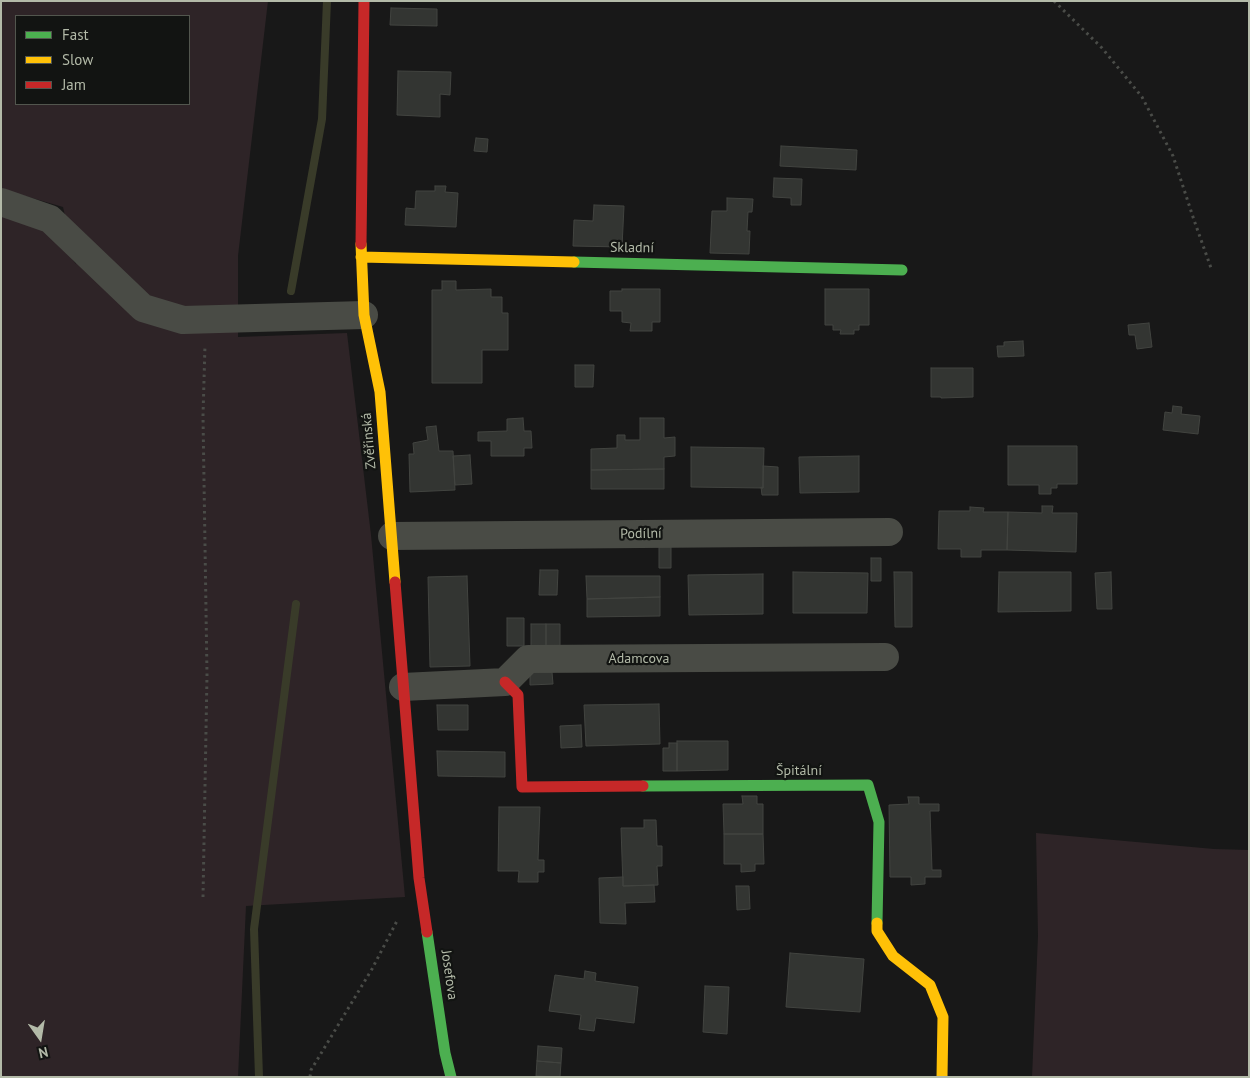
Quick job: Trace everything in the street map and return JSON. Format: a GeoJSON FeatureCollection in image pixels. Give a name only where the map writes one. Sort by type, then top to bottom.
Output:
{"type":"FeatureCollection","features":[{"type":"Feature","properties":{"kind":"street","name":"Zvěřinská"},"geometry":{"type":"LineString","coordinates":[[364,1],[361,257],[364,315],[380,392],[419,878]]}},
{"type":"Feature","properties":{"kind":"street"},"geometry":{"type":"LineString","coordinates":[[1,202],[50,219],[144,308],[183,320],[364,315]]}},
{"type":"Feature","properties":{"kind":"street","name":"Skladní"},"geometry":{"type":"LineString","coordinates":[[361,257],[902,270]]}},
{"type":"Feature","properties":{"kind":"street","name":"Podílní"},"geometry":{"type":"LineString","coordinates":[[392,536],[889,532]]}},
{"type":"Feature","properties":{"kind":"street","name":"Adamcova"},"geometry":{"type":"LineString","coordinates":[[505,682],[528,659],[885,657]]}},
{"type":"Feature","properties":{"kind":"street"},"geometry":{"type":"LineString","coordinates":[[403,687],[505,682]]}},
{"type":"Feature","properties":{"kind":"street","name":"Špitální"},"geometry":{"type":"LineString","coordinates":[[505,682],[518,695],[522,787],[868,785],[879,822],[878,930],[893,956],[930,985],[943,1017],[942,1077]]}},
{"type":"Feature","properties":{"kind":"street","name":"Josefova"},"geometry":{"type":"LineString","coordinates":[[419,878],[445,1053],[451,1077]]}},
{"type":"Feature","properties":{"kind":"path"},"geometry":{"type":"LineString","coordinates":[[1054,1],[1102,48],[1142,98],[1173,156],[1211,268]]}},
{"type":"Feature","properties":{"kind":"path"},"geometry":{"type":"LineString","coordinates":[[203,897],[208,675],[203,416],[205,319]]}},
{"type":"Feature","properties":{"kind":"path"},"geometry":{"type":"LineString","coordinates":[[310,1077],[311,1070],[372,969],[419,878]]}},
{"type":"Feature","properties":{"kind":"shaded area"},"geometry":{"type":"Polygon","coordinates":[[[1,1],[268,1],[238,256],[238,337],[347,333],[371,535],[405,897],[246,906],[238,1077],[1,1077],[1,216],[50,230],[76,264],[63,207],[1,189],[1,1]]]}},
{"type":"Feature","properties":{"kind":"shaded area"},"geometry":{"type":"Polygon","coordinates":[[[1036,833],[1214,849],[1249,850],[1249,1077],[1032,1077],[1038,936],[1036,833]]]}},
{"type":"Feature","properties":{"kind":"building"},"geometry":{"type":"Polygon","coordinates":[[[391,8],[437,9],[437,26],[390,25],[391,8]]]}},
{"type":"Feature","properties":{"kind":"building"},"geometry":{"type":"Polygon","coordinates":[[[398,71],[451,72],[450,95],[440,94],[440,117],[397,115],[398,71]]]}},
{"type":"Feature","properties":{"kind":"building"},"geometry":{"type":"Polygon","coordinates":[[[476,138],[488,139],[487,152],[474,151],[476,138]]]}},
{"type":"Feature","properties":{"kind":"building"},"geometry":{"type":"Polygon","coordinates":[[[781,146],[857,150],[856,170],[780,166],[781,146]]]}},
{"type":"Feature","properties":{"kind":"building"},"geometry":{"type":"Polygon","coordinates":[[[774,178],[802,179],[801,205],[791,205],[791,198],[773,197],[774,178]]]}},
{"type":"Feature","properties":{"kind":"building"},"geometry":{"type":"Polygon","coordinates":[[[435,186],[446,186],[445,192],[458,193],[456,227],[405,225],[406,208],[415,209],[416,191],[435,191],[435,186]]]}},
{"type":"Feature","properties":{"kind":"building"},"geometry":{"type":"Polygon","coordinates":[[[727,198],[753,199],[752,212],[748,212],[747,231],[750,231],[749,254],[710,253],[712,211],[727,211],[727,198]]]}},
{"type":"Feature","properties":{"kind":"building"},"geometry":{"type":"Polygon","coordinates":[[[594,205],[624,206],[622,247],[573,246],[574,220],[593,221],[594,205]]]}},
{"type":"Feature","properties":{"kind":"building"},"geometry":{"type":"Polygon","coordinates":[[[442,281],[456,281],[456,290],[491,289],[491,297],[502,297],[502,313],[508,313],[508,350],[482,350],[482,383],[432,383],[432,290],[442,290],[442,281]]]}},
{"type":"Feature","properties":{"kind":"building"},"geometry":{"type":"Polygon","coordinates":[[[622,289],[660,289],[660,322],[652,322],[652,331],[630,331],[631,323],[622,322],[622,311],[610,311],[610,291],[622,291],[622,289]]]}},
{"type":"Feature","properties":{"kind":"building"},"geometry":{"type":"Polygon","coordinates":[[[825,289],[869,289],[869,325],[859,325],[859,330],[854,330],[854,334],[840,334],[841,330],[833,330],[833,325],[825,325],[825,289]]]}},
{"type":"Feature","properties":{"kind":"building"},"geometry":{"type":"Polygon","coordinates":[[[1149,323],[1152,347],[1137,349],[1135,335],[1129,335],[1128,325],[1149,323]]]}},
{"type":"Feature","properties":{"kind":"building"},"geometry":{"type":"Polygon","coordinates":[[[1023,341],[1024,356],[998,357],[997,346],[1004,346],[1004,342],[1023,341]]]}},
{"type":"Feature","properties":{"kind":"building"},"geometry":{"type":"Polygon","coordinates":[[[575,365],[594,365],[593,387],[575,387],[575,365]]]}},
{"type":"Feature","properties":{"kind":"building"},"geometry":{"type":"Polygon","coordinates":[[[931,368],[973,368],[973,397],[931,397],[931,368]]]}},
{"type":"Feature","properties":{"kind":"building"},"geometry":{"type":"Polygon","coordinates":[[[1173,406],[1182,407],[1181,414],[1200,416],[1198,434],[1163,430],[1165,412],[1172,413],[1173,406]]]}},
{"type":"Feature","properties":{"kind":"building"},"geometry":{"type":"Polygon","coordinates":[[[523,418],[524,431],[531,431],[532,448],[524,448],[524,456],[491,456],[491,441],[478,441],[478,432],[507,431],[507,419],[523,418]]]}},
{"type":"Feature","properties":{"kind":"building"},"geometry":{"type":"Polygon","coordinates":[[[640,418],[664,418],[664,438],[675,437],[675,456],[664,457],[664,469],[591,470],[591,449],[617,448],[617,435],[625,435],[625,440],[640,440],[640,418]]]}},
{"type":"Feature","properties":{"kind":"building"},"geometry":{"type":"Polygon","coordinates":[[[436,426],[439,451],[453,451],[455,490],[410,492],[409,454],[414,454],[413,443],[428,440],[426,427],[436,426]]]}},
{"type":"Feature","properties":{"kind":"building"},"geometry":{"type":"Polygon","coordinates":[[[1008,446],[1077,446],[1077,484],[1057,484],[1057,488],[1051,488],[1051,494],[1039,494],[1039,485],[1008,485],[1008,446]]]}},
{"type":"Feature","properties":{"kind":"building"},"geometry":{"type":"Polygon","coordinates":[[[691,447],[764,448],[763,488],[691,487],[691,447]]]}},
{"type":"Feature","properties":{"kind":"building"},"geometry":{"type":"Polygon","coordinates":[[[470,455],[472,484],[455,485],[453,456],[470,455]]]}},
{"type":"Feature","properties":{"kind":"building"},"geometry":{"type":"Polygon","coordinates":[[[859,456],[859,492],[800,493],[799,457],[859,456]]]}},
{"type":"Feature","properties":{"kind":"building"},"geometry":{"type":"Polygon","coordinates":[[[763,466],[778,467],[778,495],[762,495],[763,466]]]}},
{"type":"Feature","properties":{"kind":"building"},"geometry":{"type":"Polygon","coordinates":[[[664,469],[664,489],[591,489],[591,470],[664,469]]]}},
{"type":"Feature","properties":{"kind":"building"},"geometry":{"type":"Polygon","coordinates":[[[1042,506],[1053,506],[1052,513],[1077,513],[1076,552],[1007,550],[1008,512],[1042,513],[1042,506]]]}},
{"type":"Feature","properties":{"kind":"building"},"geometry":{"type":"Polygon","coordinates":[[[970,507],[984,508],[983,512],[1008,512],[1007,550],[981,550],[981,557],[961,557],[961,549],[938,549],[939,511],[970,511],[970,507]]]}},
{"type":"Feature","properties":{"kind":"building"},"geometry":{"type":"Polygon","coordinates":[[[659,547],[671,547],[671,568],[659,568],[659,547]]]}},
{"type":"Feature","properties":{"kind":"building"},"geometry":{"type":"Polygon","coordinates":[[[871,558],[881,558],[881,581],[871,581],[871,558]]]}},
{"type":"Feature","properties":{"kind":"building"},"geometry":{"type":"Polygon","coordinates":[[[540,570],[558,570],[557,595],[539,595],[540,570]]]}},
{"type":"Feature","properties":{"kind":"building"},"geometry":{"type":"Polygon","coordinates":[[[793,572],[868,573],[867,613],[793,613],[793,572]]]}},
{"type":"Feature","properties":{"kind":"building"},"geometry":{"type":"Polygon","coordinates":[[[894,572],[912,572],[912,627],[895,627],[894,572]]]}},
{"type":"Feature","properties":{"kind":"building"},"geometry":{"type":"Polygon","coordinates":[[[999,572],[1071,572],[1071,611],[998,612],[999,572]]]}},
{"type":"Feature","properties":{"kind":"building"},"geometry":{"type":"Polygon","coordinates":[[[1111,572],[1112,609],[1097,609],[1095,573],[1111,572]]]}},
{"type":"Feature","properties":{"kind":"building"},"geometry":{"type":"Polygon","coordinates":[[[763,574],[763,614],[689,615],[688,575],[763,574]]]}},
{"type":"Feature","properties":{"kind":"building"},"geometry":{"type":"Polygon","coordinates":[[[467,576],[470,666],[430,667],[428,577],[467,576]]]}},
{"type":"Feature","properties":{"kind":"building"},"geometry":{"type":"Polygon","coordinates":[[[586,576],[660,576],[660,597],[587,599],[586,576]]]}},
{"type":"Feature","properties":{"kind":"building"},"geometry":{"type":"Polygon","coordinates":[[[660,597],[660,616],[587,617],[587,599],[660,597]]]}},
{"type":"Feature","properties":{"kind":"building"},"geometry":{"type":"Polygon","coordinates":[[[507,618],[524,618],[524,646],[507,646],[507,618]]]}},
{"type":"Feature","properties":{"kind":"building"},"geometry":{"type":"Polygon","coordinates":[[[531,624],[546,624],[546,646],[531,646],[531,624]]]}},
{"type":"Feature","properties":{"kind":"building"},"geometry":{"type":"Polygon","coordinates":[[[546,624],[560,624],[560,646],[546,646],[546,624]]]}},
{"type":"Feature","properties":{"kind":"building"},"geometry":{"type":"Polygon","coordinates":[[[530,672],[552,672],[553,684],[530,685],[530,672]]]}},
{"type":"Feature","properties":{"kind":"building"},"geometry":{"type":"Polygon","coordinates":[[[659,704],[660,744],[586,746],[584,705],[659,704]]]}},
{"type":"Feature","properties":{"kind":"building"},"geometry":{"type":"Polygon","coordinates":[[[437,705],[468,705],[468,730],[438,730],[437,705]]]}},
{"type":"Feature","properties":{"kind":"building"},"geometry":{"type":"Polygon","coordinates":[[[581,725],[582,747],[561,748],[560,726],[581,725]]]}},
{"type":"Feature","properties":{"kind":"building"},"geometry":{"type":"Polygon","coordinates":[[[677,741],[728,741],[728,770],[677,771],[677,741]]]}},
{"type":"Feature","properties":{"kind":"building"},"geometry":{"type":"Polygon","coordinates":[[[669,743],[677,743],[677,771],[663,771],[663,748],[669,748],[669,743]]]}},
{"type":"Feature","properties":{"kind":"building"},"geometry":{"type":"Polygon","coordinates":[[[437,751],[505,752],[505,777],[438,776],[437,751]]]}},
{"type":"Feature","properties":{"kind":"building"},"geometry":{"type":"Polygon","coordinates":[[[742,796],[757,796],[757,804],[763,804],[763,834],[724,834],[723,804],[743,804],[742,796]]]}},
{"type":"Feature","properties":{"kind":"building"},"geometry":{"type":"Polygon","coordinates":[[[908,797],[919,797],[919,804],[939,804],[939,811],[930,811],[932,870],[941,870],[941,877],[925,877],[925,884],[911,885],[911,877],[890,877],[889,805],[909,804],[908,797]]]}},
{"type":"Feature","properties":{"kind":"building"},"geometry":{"type":"Polygon","coordinates":[[[499,807],[540,807],[538,860],[544,860],[544,872],[538,872],[538,882],[518,882],[519,871],[498,871],[499,807]]]}},
{"type":"Feature","properties":{"kind":"building"},"geometry":{"type":"Polygon","coordinates":[[[644,820],[656,820],[657,846],[662,846],[662,866],[657,866],[658,885],[623,886],[621,828],[644,828],[644,820]]]}},
{"type":"Feature","properties":{"kind":"building"},"geometry":{"type":"Polygon","coordinates":[[[724,834],[763,834],[764,864],[755,864],[755,871],[741,872],[741,864],[724,864],[724,834]]]}},
{"type":"Feature","properties":{"kind":"building"},"geometry":{"type":"Polygon","coordinates":[[[623,877],[623,886],[654,885],[655,902],[625,903],[626,924],[600,923],[599,878],[623,877]]]}},
{"type":"Feature","properties":{"kind":"building"},"geometry":{"type":"Polygon","coordinates":[[[736,886],[749,886],[750,909],[737,910],[736,886]]]}},
{"type":"Feature","properties":{"kind":"building"},"geometry":{"type":"Polygon","coordinates":[[[790,953],[864,959],[860,1012],[786,1007],[790,953]]]}},
{"type":"Feature","properties":{"kind":"building"},"geometry":{"type":"Polygon","coordinates":[[[585,971],[596,973],[595,981],[638,987],[634,1023],[596,1018],[594,1031],[579,1029],[581,1015],[549,1011],[555,975],[584,979],[585,971]]]}},
{"type":"Feature","properties":{"kind":"building"},"geometry":{"type":"Polygon","coordinates":[[[705,986],[729,987],[727,1034],[703,1032],[705,986]]]}},
{"type":"Feature","properties":{"kind":"building"},"geometry":{"type":"Polygon","coordinates":[[[538,1046],[562,1048],[561,1063],[537,1061],[538,1046]]]}},
{"type":"Feature","properties":{"kind":"building"},"geometry":{"type":"Polygon","coordinates":[[[537,1061],[561,1063],[560,1077],[536,1076],[537,1061]]]}},
{"type":"Feature","properties":{"kind":"waterway"},"geometry":{"type":"LineString","coordinates":[[291,291],[322,119],[327,1]]}},
{"type":"Feature","properties":{"kind":"waterway"},"geometry":{"type":"LineString","coordinates":[[259,1077],[254,929],[296,604]]}},
{"type":"Feature","properties":{"kind":"traffic: fast"},"geometry":{"type":"LineString","coordinates":[[574,262],[902,270]]}},
{"type":"Feature","properties":{"kind":"traffic: fast"},"geometry":{"type":"LineString","coordinates":[[643,786],[868,785],[879,822],[877,923]]}},
{"type":"Feature","properties":{"kind":"traffic: fast"},"geometry":{"type":"LineString","coordinates":[[427,932],[445,1053],[451,1077]]}},
{"type":"Feature","properties":{"kind":"traffic: slow"},"geometry":{"type":"LineString","coordinates":[[361,244],[364,315],[380,392],[395,582]]}},
{"type":"Feature","properties":{"kind":"traffic: slow"},"geometry":{"type":"LineString","coordinates":[[361,257],[574,262]]}},
{"type":"Feature","properties":{"kind":"traffic: slow"},"geometry":{"type":"LineString","coordinates":[[877,923],[877,931],[893,956],[930,985],[943,1017],[942,1077]]}},
{"type":"Feature","properties":{"kind":"traffic: jam"},"geometry":{"type":"LineString","coordinates":[[361,244],[364,1]]}},
{"type":"Feature","properties":{"kind":"traffic: jam"},"geometry":{"type":"LineString","coordinates":[[395,582],[419,878],[427,932]]}},
{"type":"Feature","properties":{"kind":"traffic: jam"},"geometry":{"type":"LineString","coordinates":[[505,682],[518,695],[522,787],[643,786]]}}]}
